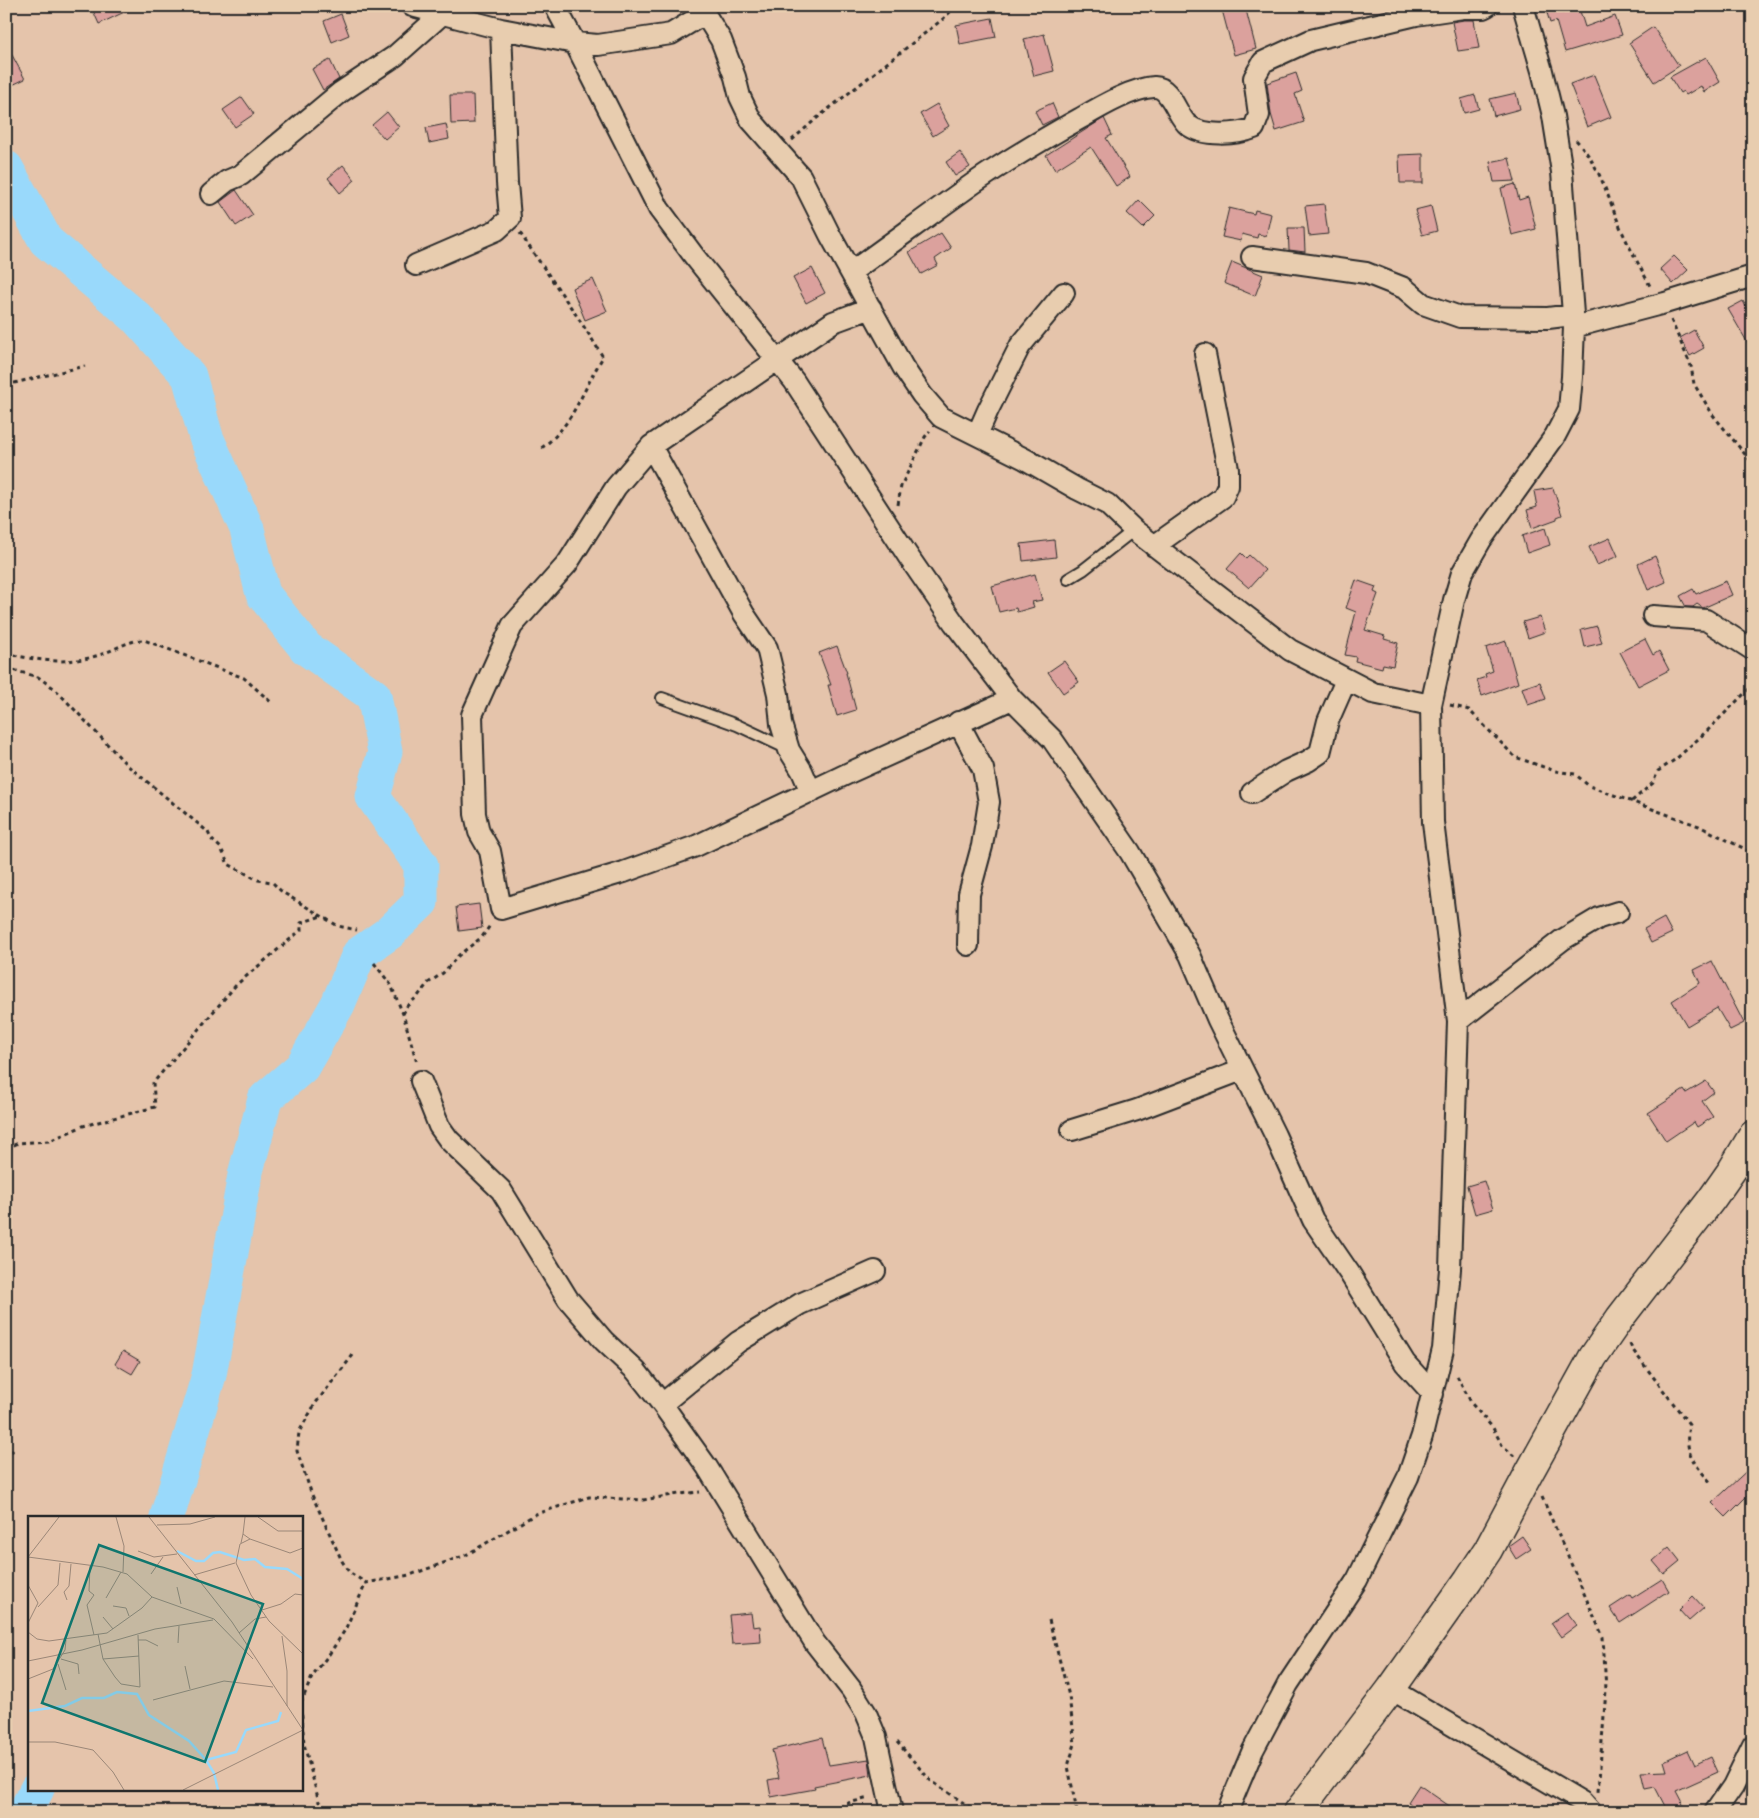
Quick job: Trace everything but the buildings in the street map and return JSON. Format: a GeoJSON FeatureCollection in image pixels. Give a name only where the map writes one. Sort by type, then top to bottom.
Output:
{"type":"FeatureCollection","features":[{"type":"Feature","properties":{"kind":"street"},"geometry":{"type":"LineString","coordinates":[[412,6],[501,29],[575,43],[598,45],[671,34],[702,10],[721,40],[735,77],[740,97],[751,120],[802,177],[830,235],[903,367],[922,395],[941,417],[1025,459],[1076,489],[1107,504],[1154,546],[1290,650],[1373,693],[1432,705]]}},
{"type":"Feature","properties":{"kind":"street"},"geometry":{"type":"LineString","coordinates":[[555,6],[659,208],[694,256],[776,361],[794,381],[894,535],[971,646],[1012,699],[1052,739],[1130,852],[1190,956],[1218,1020],[1313,1220],[1350,1274],[1405,1363],[1433,1394]]}},
{"type":"Feature","properties":{"kind":"street"},"geometry":{"type":"LineString","coordinates":[[851,272],[975,182],[1065,127],[1118,98],[1154,87],[1161,88],[1170,98],[1188,126],[1204,132],[1243,132],[1254,128],[1259,115],[1254,78],[1263,62],[1311,40],[1416,15],[1487,6]]}},
{"type":"Feature","properties":{"kind":"street"},"geometry":{"type":"LineString","coordinates":[[1227,1812],[1253,1750],[1288,1684],[1357,1580],[1408,1477],[1422,1436],[1443,1349],[1450,1269],[1458,1021],[1433,822],[1432,705],[1454,600],[1462,573],[1481,540],[1554,436],[1568,409],[1572,377],[1573,321],[1562,172],[1553,116],[1523,6]]}},
{"type":"Feature","properties":{"kind":"street"},"geometry":{"type":"LineString","coordinates":[[211,194],[227,181],[240,175],[341,92],[395,56],[442,14]]}},
{"type":"Feature","properties":{"kind":"street"},"geometry":{"type":"LineString","coordinates":[[416,265],[497,230],[510,218],[501,29]]}},
{"type":"Feature","properties":{"kind":"street"},"geometry":{"type":"LineString","coordinates":[[1252,257],[1366,272],[1404,288],[1423,304],[1460,317],[1548,318],[1573,321],[1665,303],[1753,276]]}},
{"type":"Feature","properties":{"kind":"street"},"geometry":{"type":"LineString","coordinates":[[977,435],[1020,346],[1064,293]]}},
{"type":"Feature","properties":{"kind":"street"},"geometry":{"type":"LineString","coordinates":[[871,308],[833,322],[650,446],[616,487],[566,564],[512,626],[472,715],[475,814],[479,832],[490,851],[501,909],[624,872],[696,846],[958,722],[1012,699]]}},
{"type":"Feature","properties":{"kind":"street"},"geometry":{"type":"LineString","coordinates":[[1154,546],[1223,497],[1228,486],[1228,469],[1205,354]]}},
{"type":"Feature","properties":{"kind":"street"},"geometry":{"type":"LineString","coordinates":[[650,446],[744,614],[766,648],[778,694],[781,724],[789,750],[802,771],[811,792]]}},
{"type":"Feature","properties":{"kind":"street"},"geometry":{"type":"LineString","coordinates":[[1653,616],[1706,620],[1753,650]]}},
{"type":"Feature","properties":{"kind":"street"},"geometry":{"type":"LineString","coordinates":[[1252,793],[1286,771],[1320,753],[1328,721],[1346,680]]}},
{"type":"Feature","properties":{"kind":"street"},"geometry":{"type":"LineString","coordinates":[[958,722],[983,769],[989,802],[982,846],[969,894],[968,945]]}},
{"type":"Feature","properties":{"kind":"street"},"geometry":{"type":"LineString","coordinates":[[1458,1021],[1562,940],[1599,918],[1618,912]]}},
{"type":"Feature","properties":{"kind":"street"},"geometry":{"type":"LineString","coordinates":[[1072,1130],[1137,1110],[1242,1070]]}},
{"type":"Feature","properties":{"kind":"street"},"geometry":{"type":"LineString","coordinates":[[422,1081],[439,1126],[449,1140],[502,1190],[568,1299],[604,1341],[636,1371],[662,1404],[707,1467],[815,1643],[851,1689],[866,1713],[876,1737],[890,1803]]}},
{"type":"Feature","properties":{"kind":"street"},"geometry":{"type":"LineString","coordinates":[[1298,1812],[1391,1689],[1488,1550],[1593,1357],[1620,1318],[1732,1170],[1753,1135]]}},
{"type":"Feature","properties":{"kind":"street"},"geometry":{"type":"LineString","coordinates":[[662,1404],[738,1342],[800,1304],[874,1271]]}},
{"type":"Feature","properties":{"kind":"street"},"geometry":{"type":"LineString","coordinates":[[1391,1689],[1582,1802],[1594,1803]]}},
{"type":"Feature","properties":{"kind":"street"},"geometry":{"type":"LineString","coordinates":[[1715,1812],[1733,1786],[1753,1746]]}},
{"type":"Feature","properties":{"kind":"lane"},"geometry":{"type":"LineString","coordinates":[[1068,579],[1083,570],[1134,530]]}},
{"type":"Feature","properties":{"kind":"lane"},"geometry":{"type":"LineString","coordinates":[[662,698],[737,725],[789,750]]}},
{"type":"Feature","properties":{"kind":"path"},"geometry":{"type":"LineString","coordinates":[[778,151],[943,19],[956,6]]}},
{"type":"Feature","properties":{"kind":"path"},"geometry":{"type":"LineString","coordinates":[[510,218],[553,283],[582,322],[602,357],[589,378],[574,410],[552,441],[541,448]]}},
{"type":"Feature","properties":{"kind":"path"},"geometry":{"type":"LineString","coordinates":[[6,384],[86,366]]}},
{"type":"Feature","properties":{"kind":"path"},"geometry":{"type":"LineString","coordinates":[[894,535],[901,486],[925,436],[941,417]]}},
{"type":"Feature","properties":{"kind":"path"},"geometry":{"type":"LineString","coordinates":[[6,653],[24,658],[70,661],[87,659],[129,642],[144,640],[244,678],[272,703]]}},
{"type":"Feature","properties":{"kind":"path"},"geometry":{"type":"LineString","coordinates":[[6,668],[38,677],[55,689],[127,766],[208,832],[211,839],[222,848],[228,864],[258,880],[272,882],[282,892],[338,926],[357,930]]}},
{"type":"Feature","properties":{"kind":"path"},"geometry":{"type":"LineString","coordinates":[[1631,801],[1653,783],[1658,771],[1676,759],[1753,685]]}},
{"type":"Feature","properties":{"kind":"path"},"geometry":{"type":"LineString","coordinates":[[1432,705],[1445,703],[1469,710],[1515,757],[1555,771],[1574,774],[1589,786],[1699,826],[1753,853]]}},
{"type":"Feature","properties":{"kind":"path"},"geometry":{"type":"LineString","coordinates":[[403,1014],[407,1006],[428,983],[443,973],[459,955],[482,937],[501,909]]}},
{"type":"Feature","properties":{"kind":"path"},"geometry":{"type":"LineString","coordinates":[[6,1148],[19,1143],[49,1142],[83,1126],[154,1107],[153,1083],[236,985],[301,930],[301,923],[321,916]]}},
{"type":"Feature","properties":{"kind":"path"},"geometry":{"type":"LineString","coordinates":[[374,962],[391,985],[403,1014],[414,1046],[422,1081]]}},
{"type":"Feature","properties":{"kind":"path"},"geometry":{"type":"LineString","coordinates":[[1620,1318],[1632,1349],[1689,1424],[1686,1442],[1693,1462],[1712,1484]]}},
{"type":"Feature","properties":{"kind":"path"},"geometry":{"type":"LineString","coordinates":[[1443,1349],[1472,1404],[1493,1428],[1502,1445],[1530,1470],[1603,1637],[1606,1690],[1600,1786],[1594,1803]]}},
{"type":"Feature","properties":{"kind":"path"},"geometry":{"type":"LineString","coordinates":[[353,1355],[315,1404],[298,1432],[297,1451],[312,1495],[342,1562],[348,1572],[366,1583],[410,1575],[466,1555],[536,1514],[588,1497],[643,1500],[679,1494],[720,1491]]}},
{"type":"Feature","properties":{"kind":"path"},"geometry":{"type":"LineString","coordinates":[[6,1458],[13,1450]]}},
{"type":"Feature","properties":{"kind":"path"},"geometry":{"type":"LineString","coordinates":[[302,1702],[312,1677],[345,1630],[366,1583]]}},
{"type":"Feature","properties":{"kind":"path"},"geometry":{"type":"LineString","coordinates":[[1049,1620],[1069,1696],[1075,1744],[1068,1766],[1077,1812]]}},
{"type":"Feature","properties":{"kind":"path"},"geometry":{"type":"LineString","coordinates":[[302,1718],[304,1744],[319,1802],[332,1812]]}},
{"type":"Feature","properties":{"kind":"path"},"geometry":{"type":"LineString","coordinates":[[876,1737],[894,1739],[930,1780],[977,1812]]}},
{"type":"Feature","properties":{"kind":"path"},"geometry":{"type":"LineString","coordinates":[[833,1812],[844,1804],[890,1803]]}},
{"type":"Feature","properties":{"kind":"waterway"},"geometry":{"type":"LineString","coordinates":[[6,168],[46,241],[136,317],[189,376],[206,437],[247,529],[263,594],[306,648],[374,696],[385,752],[373,797],[421,865],[421,902],[389,933],[359,954],[338,1004],[302,1067],[265,1099],[245,1175],[209,1375],[167,1516]]}},
{"type":"Feature","properties":{"kind":"waterway"},"geometry":{"type":"LineString","coordinates":[[25,1812],[36,1790]]}}]}
